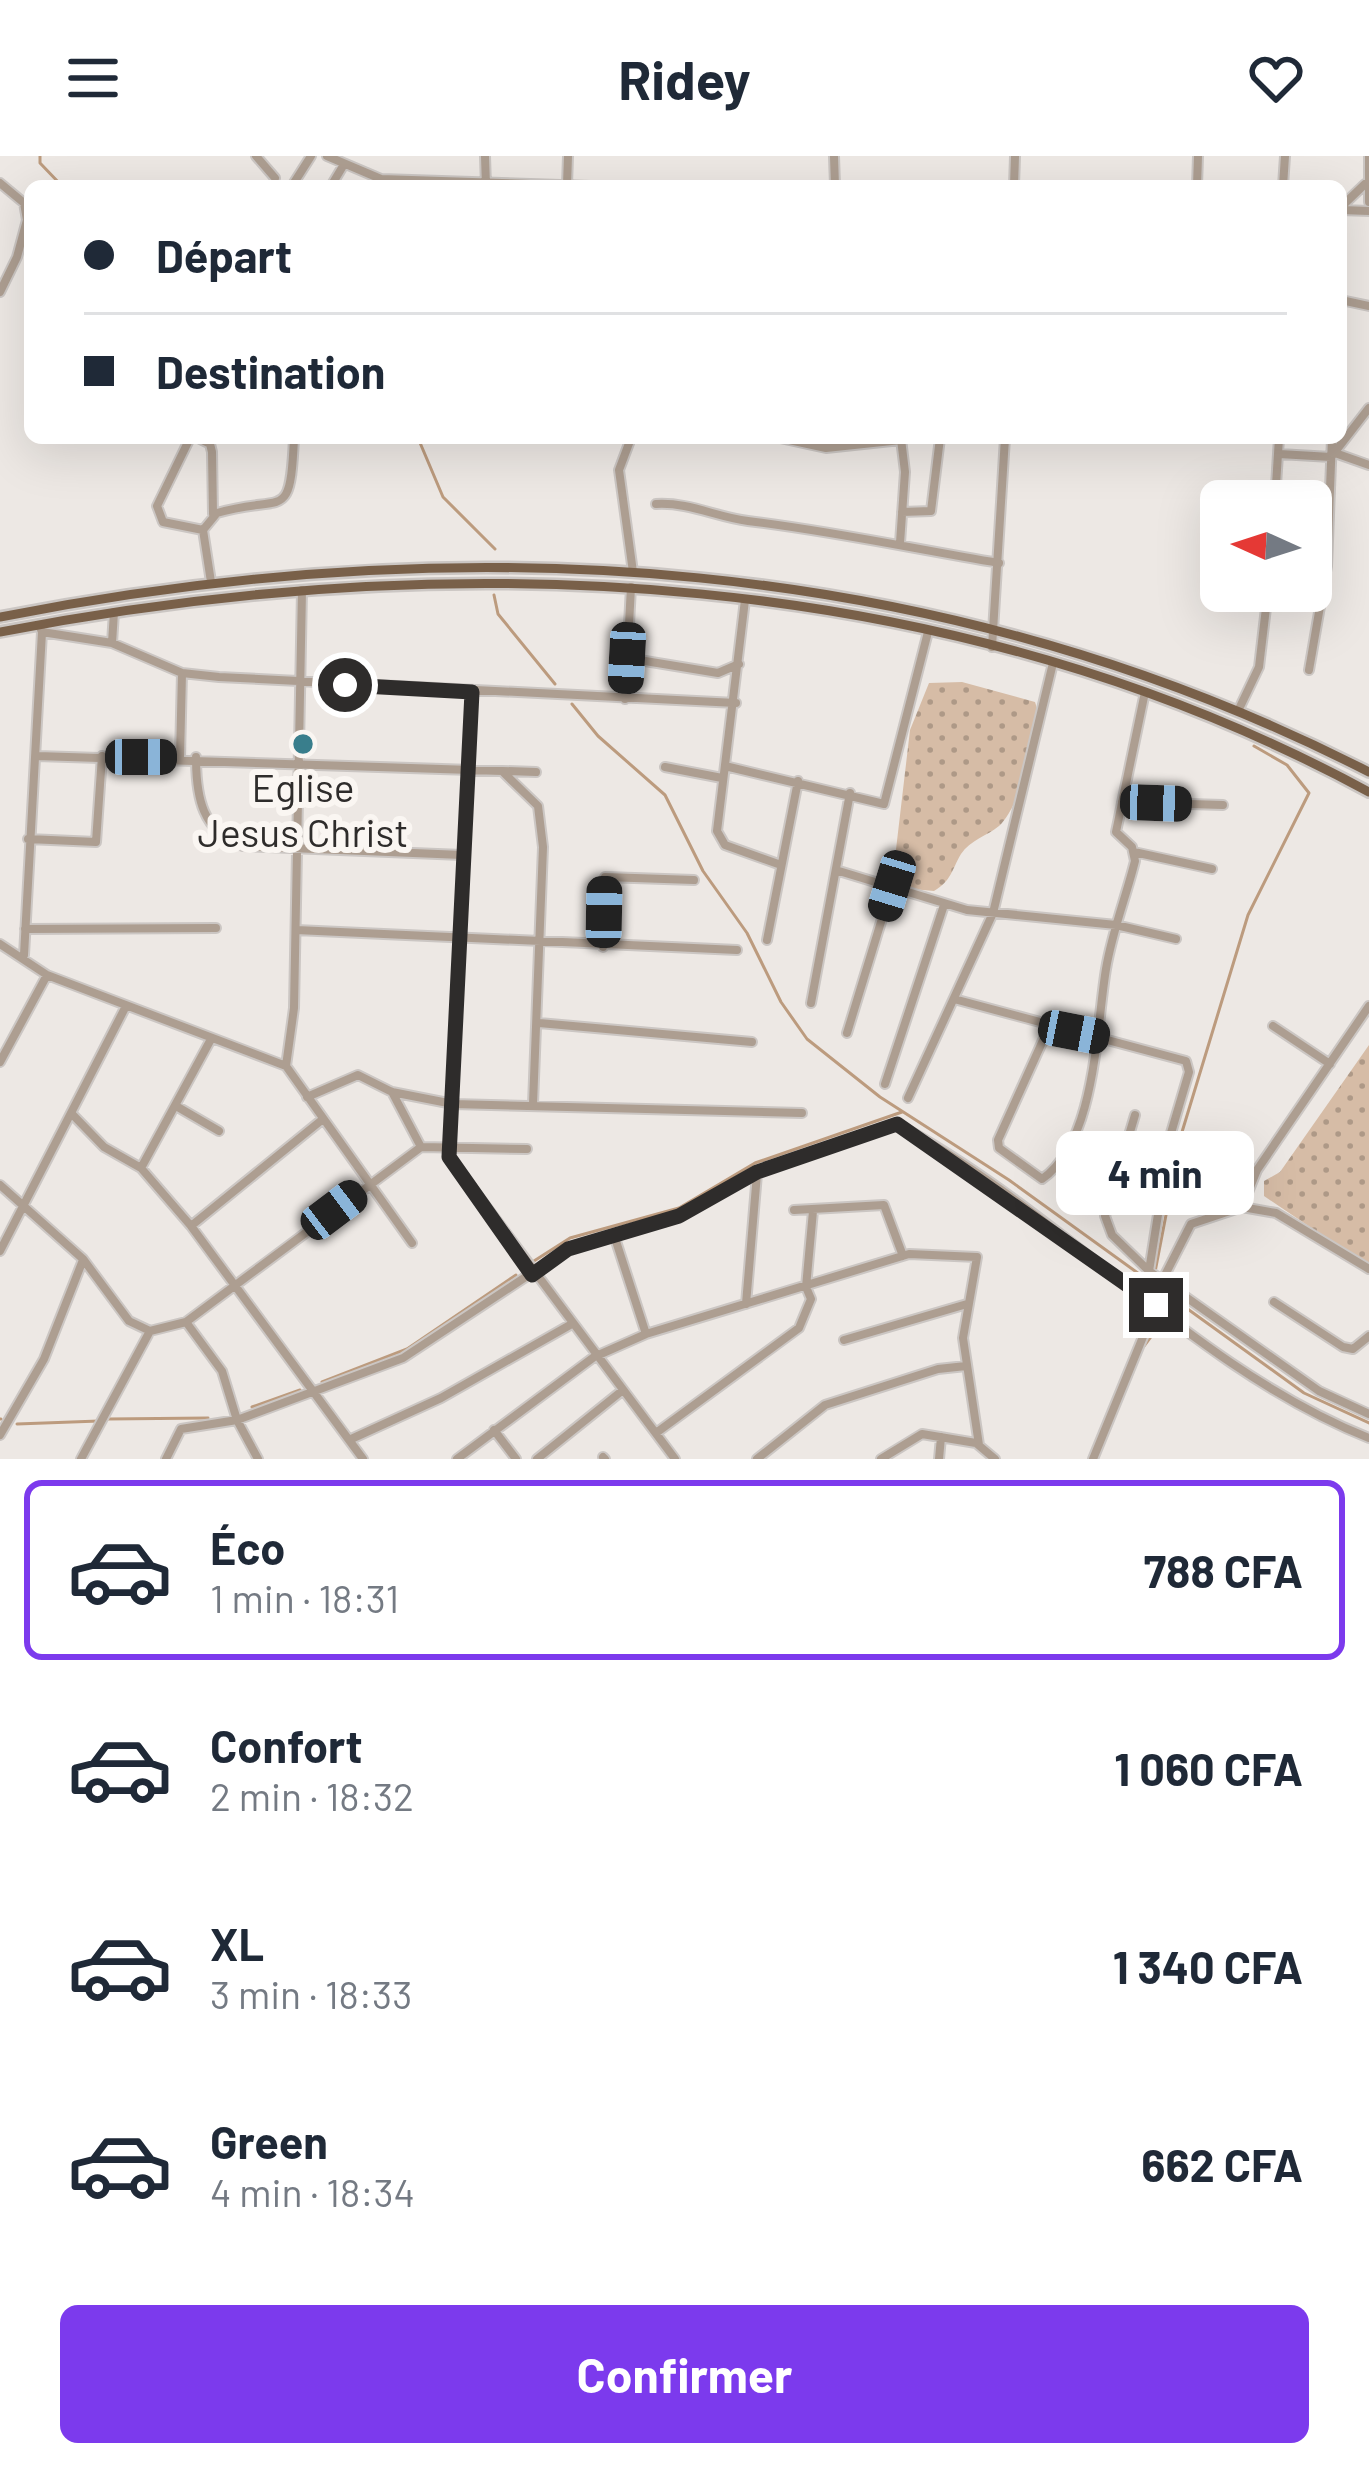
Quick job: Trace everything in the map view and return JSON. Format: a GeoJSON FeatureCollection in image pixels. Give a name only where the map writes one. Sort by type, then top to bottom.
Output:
{"type":"FeatureCollection","features":[{"type":"Feature","properties":{"kind":"main road"},"geometry":{"type":"LineString","coordinates":[[0,617],[211,582],[401,566],[633,572],[814,592],[996,632],[1130,668],[1239,709],[1369,772]]}},
{"type":"Feature","properties":{"kind":"main road"},"geometry":{"type":"LineString","coordinates":[[0,632],[302,588],[487,580],[631,586],[745,598],[928,632],[1145,690],[1231,722],[1369,792]]}},
{"type":"Feature","properties":{"kind":"street"},"geometry":{"type":"LineString","coordinates":[[256,156],[275,178]]}},
{"type":"Feature","properties":{"kind":"street"},"geometry":{"type":"LineString","coordinates":[[327,156],[343,166],[393,180]]}},
{"type":"Feature","properties":{"kind":"street"},"geometry":{"type":"LineString","coordinates":[[1369,156],[1369,207]]}},
{"type":"Feature","properties":{"kind":"street"},"geometry":{"type":"LineString","coordinates":[[335,180],[343,166]]}},
{"type":"Feature","properties":{"kind":"street"},"geometry":{"type":"LineString","coordinates":[[0,183],[24,203]]}},
{"type":"Feature","properties":{"kind":"street"},"geometry":{"type":"LineString","coordinates":[[0,292],[24,228]]}},
{"type":"Feature","properties":{"kind":"street"},"geometry":{"type":"LineString","coordinates":[[1347,437],[1369,408]]}},
{"type":"Feature","properties":{"kind":"street"},"geometry":{"type":"LineString","coordinates":[[191,444],[157,506],[163,522],[203,530]]}},
{"type":"Feature","properties":{"kind":"street"},"geometry":{"type":"LineString","coordinates":[[210,444],[213,516],[203,530],[211,582]]}},
{"type":"Feature","properties":{"kind":"street"},"geometry":{"type":"LineString","coordinates":[[213,516],[274,505],[285,498],[294,474],[294,444]]}},
{"type":"Feature","properties":{"kind":"street"},"geometry":{"type":"LineString","coordinates":[[629,444],[619,470],[633,572]]}},
{"type":"Feature","properties":{"kind":"street"},"geometry":{"type":"LineString","coordinates":[[900,543],[901,444]]}},
{"type":"Feature","properties":{"kind":"street"},"geometry":{"type":"LineString","coordinates":[[902,512],[931,511],[939,444]]}},
{"type":"Feature","properties":{"kind":"street"},"geometry":{"type":"LineString","coordinates":[[992,647],[1005,444]]}},
{"type":"Feature","properties":{"kind":"street"},"geometry":{"type":"LineString","coordinates":[[1277,480],[1279,444]]}},
{"type":"Feature","properties":{"kind":"street"},"geometry":{"type":"LineString","coordinates":[[1309,670],[1327,566],[1332,444]]}},
{"type":"Feature","properties":{"kind":"street"},"geometry":{"type":"LineString","coordinates":[[1333,455],[1341,444]]}},
{"type":"Feature","properties":{"kind":"street"},"geometry":{"type":"LineString","coordinates":[[1279,454],[1333,455],[1369,464]]}},
{"type":"Feature","properties":{"kind":"street"},"geometry":{"type":"LineString","coordinates":[[656,504],[681,503],[742,520],[800,524],[999,563]]}},
{"type":"Feature","properties":{"kind":"street"},"geometry":{"type":"LineString","coordinates":[[625,699],[631,586]]}},
{"type":"Feature","properties":{"kind":"street"},"geometry":{"type":"LineString","coordinates":[[286,1066],[296,930],[302,588]]}},
{"type":"Feature","properties":{"kind":"street"},"geometry":{"type":"LineString","coordinates":[[745,598],[720,839],[781,865]]}},
{"type":"Feature","properties":{"kind":"street"},"geometry":{"type":"LineString","coordinates":[[112,643],[114,612]]}},
{"type":"Feature","properties":{"kind":"street"},"geometry":{"type":"LineString","coordinates":[[1239,709],[1258,667],[1265,612]]}},
{"type":"Feature","properties":{"kind":"street"},"geometry":{"type":"LineString","coordinates":[[24,955],[40,628],[112,643],[182,673],[736,703]]}},
{"type":"Feature","properties":{"kind":"street"},"geometry":{"type":"LineString","coordinates":[[725,766],[884,804],[892,791],[928,632]]}},
{"type":"Feature","properties":{"kind":"street"},"geometry":{"type":"LineString","coordinates":[[627,658],[718,674],[741,663]]}},
{"type":"Feature","properties":{"kind":"street"},"geometry":{"type":"LineString","coordinates":[[908,1098],[993,913],[1053,663]]}},
{"type":"Feature","properties":{"kind":"street"},"geometry":{"type":"LineString","coordinates":[[180,757],[182,673]]}},
{"type":"Feature","properties":{"kind":"street"},"geometry":{"type":"LineString","coordinates":[[1145,690],[1117,836],[1134,852],[1212,868]]}},
{"type":"Feature","properties":{"kind":"street"},"geometry":{"type":"LineString","coordinates":[[472,692],[451,1164],[675,1459]]}},
{"type":"Feature","properties":{"kind":"street"},"geometry":{"type":"LineString","coordinates":[[37,756],[180,757],[467,774],[536,772]]}},
{"type":"Feature","properties":{"kind":"street"},"geometry":{"type":"LineString","coordinates":[[28,839],[96,842],[102,756]]}},
{"type":"Feature","properties":{"kind":"street"},"geometry":{"type":"LineString","coordinates":[[196,758],[202,812],[224,839],[295,850],[462,855]]}},
{"type":"Feature","properties":{"kind":"street"},"geometry":{"type":"LineString","coordinates":[[665,767],[723,778]]}},
{"type":"Feature","properties":{"kind":"street"},"geometry":{"type":"LineString","coordinates":[[503,772],[538,806],[543,847],[533,1104]]}},
{"type":"Feature","properties":{"kind":"street"},"geometry":{"type":"LineString","coordinates":[[767,940],[798,781]]}},
{"type":"Feature","properties":{"kind":"street"},"geometry":{"type":"LineString","coordinates":[[811,1003],[850,793]]}},
{"type":"Feature","properties":{"kind":"street"},"geometry":{"type":"LineString","coordinates":[[1122,802],[1223,805]]}},
{"type":"Feature","properties":{"kind":"street"},"geometry":{"type":"LineString","coordinates":[[1048,1027],[998,1140],[999,1148],[1042,1179],[1068,1149],[1089,1094],[1134,852]]}},
{"type":"Feature","properties":{"kind":"street"},"geometry":{"type":"LineString","coordinates":[[839,871],[944,905],[1117,925],[1176,939]]}},
{"type":"Feature","properties":{"kind":"street"},"geometry":{"type":"LineString","coordinates":[[603,947],[605,877],[694,880]]}},
{"type":"Feature","properties":{"kind":"street"},"geometry":{"type":"LineString","coordinates":[[847,1033],[892,886]]}},
{"type":"Feature","properties":{"kind":"street"},"geometry":{"type":"LineString","coordinates":[[885,1084],[944,905]]}},
{"type":"Feature","properties":{"kind":"street"},"geometry":{"type":"LineString","coordinates":[[25,929],[216,928]]}},
{"type":"Feature","properties":{"kind":"street"},"geometry":{"type":"LineString","coordinates":[[296,930],[737,950]]}},
{"type":"Feature","properties":{"kind":"street"},"geometry":{"type":"LineString","coordinates":[[0,944],[24,955],[47,975],[210,1041],[286,1066],[412,1244]]}},
{"type":"Feature","properties":{"kind":"street"},"geometry":{"type":"LineString","coordinates":[[0,1062],[47,975]]}},
{"type":"Feature","properties":{"kind":"street"},"geometry":{"type":"LineString","coordinates":[[954,999],[1186,1061],[1189,1072],[1172,1133],[1149,1270]]}},
{"type":"Feature","properties":{"kind":"street"},"geometry":{"type":"LineString","coordinates":[[0,1252],[126,1006]]}},
{"type":"Feature","properties":{"kind":"street"},"geometry":{"type":"LineString","coordinates":[[1242,1207],[1258,1170],[1369,1006]]}},
{"type":"Feature","properties":{"kind":"street"},"geometry":{"type":"LineString","coordinates":[[538,1022],[752,1042]]}},
{"type":"Feature","properties":{"kind":"street"},"geometry":{"type":"LineString","coordinates":[[1273,1026],[1330,1064]]}},
{"type":"Feature","properties":{"kind":"street"},"geometry":{"type":"LineString","coordinates":[[141,1168],[210,1041]]}},
{"type":"Feature","properties":{"kind":"street"},"geometry":{"type":"LineString","coordinates":[[307,1097],[358,1075],[392,1092],[453,1104],[802,1113]]}},
{"type":"Feature","properties":{"kind":"street"},"geometry":{"type":"LineString","coordinates":[[392,1092],[421,1147]]}},
{"type":"Feature","properties":{"kind":"street"},"geometry":{"type":"LineString","coordinates":[[176,1106],[219,1131]]}},
{"type":"Feature","properties":{"kind":"street"},"geometry":{"type":"LineString","coordinates":[[72,1114],[104,1147],[141,1168],[191,1226],[363,1459]]}},
{"type":"Feature","properties":{"kind":"street"},"geometry":{"type":"LineString","coordinates":[[1135,1115],[1106,1216],[1112,1235],[1149,1270],[1319,1391],[1369,1414]]}},
{"type":"Feature","properties":{"kind":"street"},"geometry":{"type":"LineString","coordinates":[[191,1226],[323,1119]]}},
{"type":"Feature","properties":{"kind":"street"},"geometry":{"type":"LineString","coordinates":[[166,1459],[182,1429],[237,1420],[314,1395],[418,1352],[568,1249],[679,1216],[757,1172],[897,1124],[1270,1390],[1369,1438]]}},
{"type":"Feature","properties":{"kind":"street"},"geometry":{"type":"LineString","coordinates":[[0,1185],[83,1259],[129,1321],[150,1331],[186,1322],[421,1147],[527,1149]]}},
{"type":"Feature","properties":{"kind":"street"},"geometry":{"type":"LineString","coordinates":[[746,1304],[757,1172]]}},
{"type":"Feature","properties":{"kind":"street"},"geometry":{"type":"LineString","coordinates":[[794,1210],[884,1205],[903,1256]]}},
{"type":"Feature","properties":{"kind":"street"},"geometry":{"type":"LineString","coordinates":[[1163,1279],[1191,1223],[1242,1207],[1276,1213],[1369,1269]]}},
{"type":"Feature","properties":{"kind":"street"},"geometry":{"type":"LineString","coordinates":[[656,1433],[800,1328],[811,1299],[806,1287],[813,1211]]}},
{"type":"Feature","properties":{"kind":"street"},"geometry":{"type":"LineString","coordinates":[[614,1235],[646,1334]]}},
{"type":"Feature","properties":{"kind":"street"},"geometry":{"type":"LineString","coordinates":[[457,1459],[594,1357],[646,1334],[903,1256],[976,1256],[960,1353],[979,1445]]}},
{"type":"Feature","properties":{"kind":"street"},"geometry":{"type":"LineString","coordinates":[[0,1435],[44,1359],[83,1259]]}},
{"type":"Feature","properties":{"kind":"street"},"geometry":{"type":"LineString","coordinates":[[1274,1302],[1343,1347],[1353,1349],[1369,1336]]}},
{"type":"Feature","properties":{"kind":"street"},"geometry":{"type":"LineString","coordinates":[[844,1340],[967,1304]]}},
{"type":"Feature","properties":{"kind":"street"},"geometry":{"type":"LineString","coordinates":[[1093,1459],[1156,1305]]}},
{"type":"Feature","properties":{"kind":"street"},"geometry":{"type":"LineString","coordinates":[[186,1322],[222,1371],[237,1420],[258,1459]]}},
{"type":"Feature","properties":{"kind":"street"},"geometry":{"type":"LineString","coordinates":[[349,1440],[441,1398],[570,1325]]}},
{"type":"Feature","properties":{"kind":"street"},"geometry":{"type":"LineString","coordinates":[[81,1459],[150,1331]]}},
{"type":"Feature","properties":{"kind":"street"},"geometry":{"type":"LineString","coordinates":[[757,1459],[825,1405],[938,1369],[966,1366]]}},
{"type":"Feature","properties":{"kind":"street"},"geometry":{"type":"LineString","coordinates":[[537,1459],[623,1390]]}},
{"type":"Feature","properties":{"kind":"street"},"geometry":{"type":"LineString","coordinates":[[494,1430],[517,1459]]}},
{"type":"Feature","properties":{"kind":"street"},"geometry":{"type":"LineString","coordinates":[[881,1459],[913,1435],[979,1445],[995,1459]]}},
{"type":"Feature","properties":{"kind":"street"},"geometry":{"type":"LineString","coordinates":[[939,1459],[940,1437]]}},
{"type":"Feature","properties":{"kind":"shaded area"},"geometry":{"type":"Polygon","coordinates":[[[962,682],[1035,702],[1033,747],[1014,802],[999,826],[965,849],[940,887],[912,889],[893,875],[910,730],[929,683],[962,682]]]}},
{"type":"Feature","properties":{"kind":"shaded area"},"geometry":{"type":"Polygon","coordinates":[[[1369,1045],[1369,1267],[1264,1196],[1264,1181],[1280,1172],[1369,1045]]]}},
{"type":"Feature","properties":{"kind":"waterway"},"geometry":{"type":"LineString","coordinates":[[40,156],[40,163],[56,180]]}},
{"type":"Feature","properties":{"kind":"waterway"},"geometry":{"type":"LineString","coordinates":[[421,444],[443,497],[495,549]]}},
{"type":"Feature","properties":{"kind":"waterway"},"geometry":{"type":"LineString","coordinates":[[494,595],[498,614],[555,684]]}},
{"type":"Feature","properties":{"kind":"waterway"},"geometry":{"type":"LineString","coordinates":[[572,704],[598,736],[665,795],[703,871],[747,933],[781,1002],[807,1039],[880,1097],[1009,1180],[1304,1393],[1369,1423]]}},
{"type":"Feature","properties":{"kind":"waterway"},"geometry":{"type":"LineString","coordinates":[[1155,1272],[1182,1132],[1248,915],[1309,793],[1287,765],[1254,746]]}},
{"type":"Feature","properties":{"kind":"waterway"},"geometry":{"type":"LineString","coordinates":[[534,1261],[570,1238],[679,1208],[755,1163],[902,1112]]}},
{"type":"Feature","properties":{"kind":"waterway"},"geometry":{"type":"LineString","coordinates":[[322,1382],[407,1349],[516,1275]]}},
{"type":"Feature","properties":{"kind":"waterway"},"geometry":{"type":"LineString","coordinates":[[1144,1346],[1164,1319]]}},
{"type":"Feature","properties":{"kind":"waterway"},"geometry":{"type":"LineString","coordinates":[[252,1407],[300,1390]]}},
{"type":"Feature","properties":{"kind":"waterway"},"geometry":{"type":"LineString","coordinates":[[108,1419],[208,1418]]}},
{"type":"Feature","properties":{"kind":"waterway"},"geometry":{"type":"LineString","coordinates":[[17,1424],[99,1421]]}},
{"type":"Feature","properties":{"kind":"place","name":"Eglise Jesus Christ"},"geometry":{"type":"Point","coordinates":[303,744]}},
{"type":"Feature","properties":{"kind":"route"},"geometry":{"type":"LineString","coordinates":[[345,685],[472,692],[449,1157],[532,1275],[568,1249],[679,1216],[757,1172],[897,1124],[922,1137],[1156,1305]]}}]}
